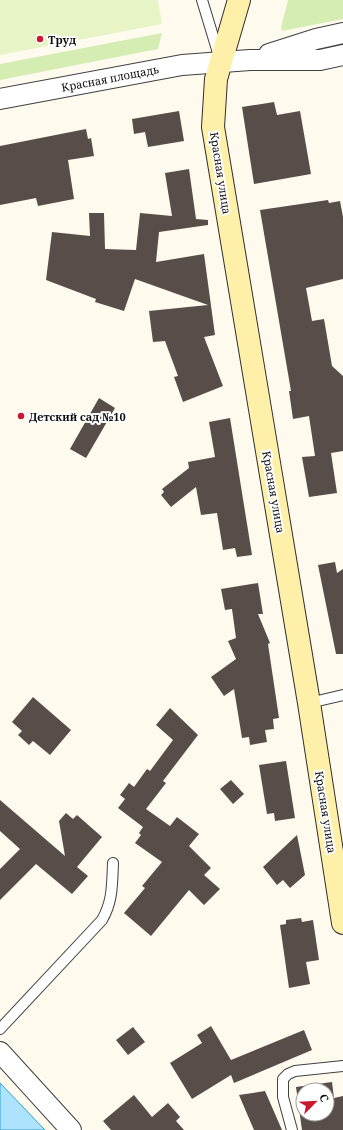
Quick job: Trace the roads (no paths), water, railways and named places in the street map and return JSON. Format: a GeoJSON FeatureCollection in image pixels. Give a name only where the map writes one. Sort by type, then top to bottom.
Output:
{"type":"FeatureCollection","features":[{"type":"Feature","properties":{"kind":"main road"},"geometry":{"type":"LineString","coordinates":[[221,62],[240,0]]}},
{"type":"Feature","properties":{"kind":"main road","name":"Красная улица"},"geometry":{"type":"LineString","coordinates":[[221,62],[214,94],[213,127],[215,145],[309,703],[343,924]]}},
{"type":"Feature","properties":{"kind":"street","name":"Красная площадь"},"geometry":{"type":"LineString","coordinates":[[250,60],[316,39],[343,33]]}},
{"type":"Feature","properties":{"kind":"street","name":"Красная площадь"},"geometry":{"type":"LineString","coordinates":[[0,99],[182,65],[250,60],[320,60],[343,55]]}},
{"type":"Feature","properties":{"kind":"street"},"geometry":{"type":"LineString","coordinates":[[0,1052],[71,1130]]}},
{"type":"Feature","properties":{"kind":"lane"},"geometry":{"type":"LineString","coordinates":[[202,0],[221,62]]}},
{"type":"Feature","properties":{"kind":"lane"},"geometry":{"type":"LineString","coordinates":[[309,703],[343,695]]}},
{"type":"Feature","properties":{"kind":"lane"},"geometry":{"type":"LineString","coordinates":[[0,1029],[93,932],[102,920],[109,908],[112,895],[113,863]]}},
{"type":"Feature","properties":{"kind":"lane"},"geometry":{"type":"LineString","coordinates":[[292,1130],[283,1097],[284,1079],[288,1074],[295,1071],[343,1066]]}},
{"type":"Feature","properties":{"kind":"water"},"geometry":{"type":"Polygon","coordinates":[[[0,1083],[45,1130],[0,1130],[0,1083]]]}},
{"type":"Feature","properties":{"kind":"place","name":"Труд"},"geometry":{"type":"Point","coordinates":[40,39]}},
{"type":"Feature","properties":{"kind":"place","name":"Детский сад №10"},"geometry":{"type":"Point","coordinates":[21,416]}}]}
